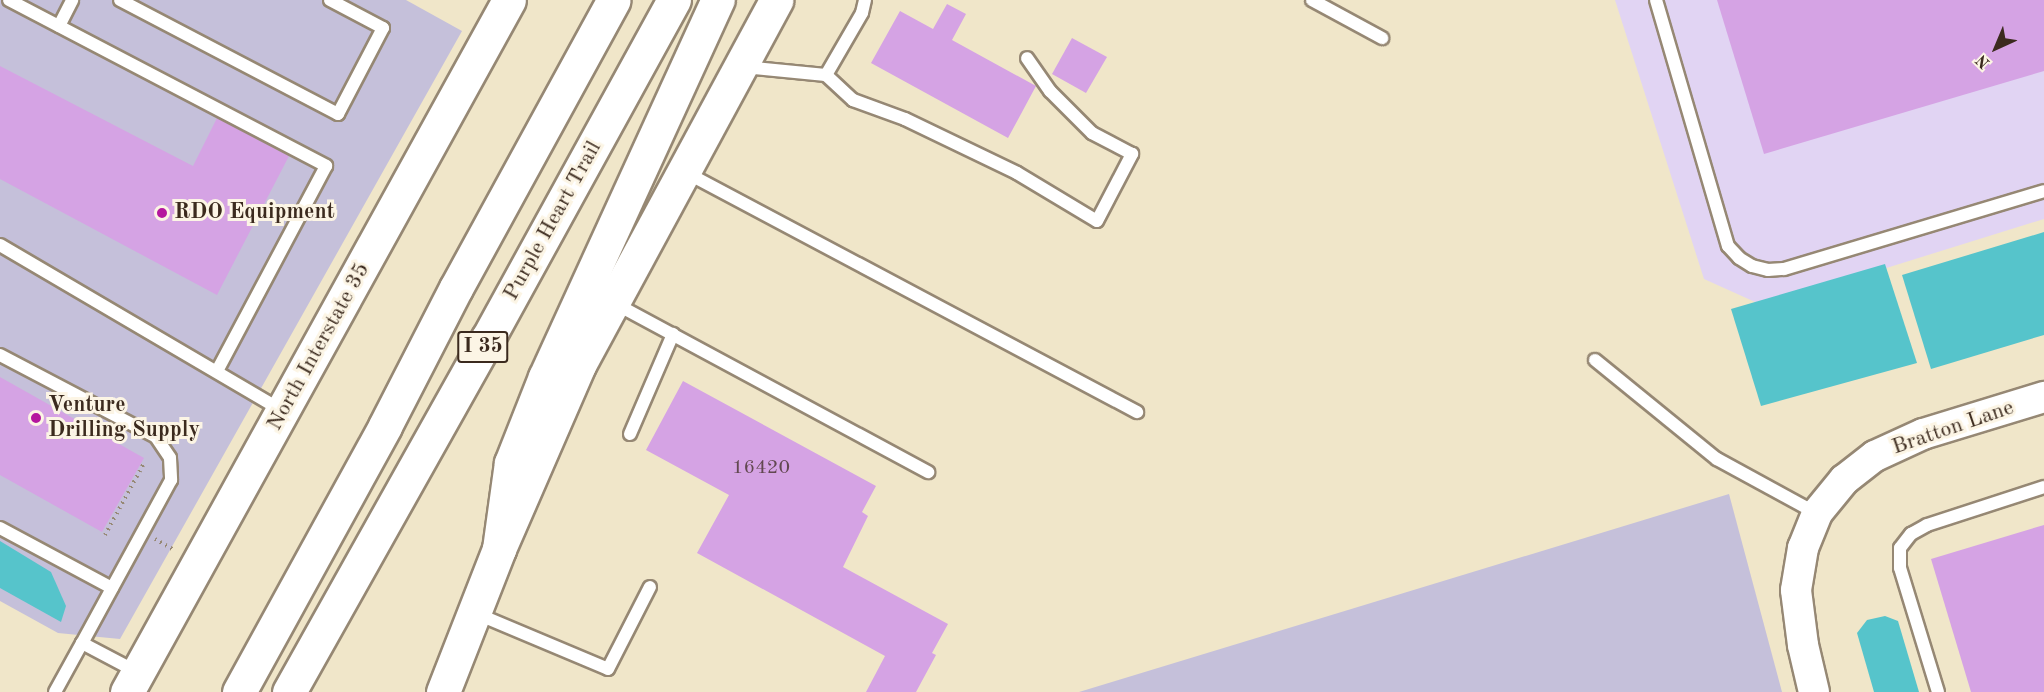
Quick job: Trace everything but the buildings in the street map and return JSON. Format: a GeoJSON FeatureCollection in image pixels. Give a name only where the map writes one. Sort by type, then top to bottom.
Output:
{"type":"FeatureCollection","features":[{"type":"Feature","properties":{"kind":"main road","name":"North Interstate 35"},"geometry":{"type":"LineString","coordinates":[[133,682],[284,412],[508,0]]}},
{"type":"Feature","properties":{"kind":"main road","name":"I 35"},"geometry":{"type":"LineString","coordinates":[[239,692],[614,0]]}},
{"type":"Feature","properties":{"kind":"main road","name":"Purple Heart Trail"},"geometry":{"type":"LineString","coordinates":[[289,692],[483,348],[674,0]]}},
{"type":"Feature","properties":{"kind":"main road"},"geometry":{"type":"LineString","coordinates":[[499,549],[511,464],[540,388],[718,0]]}},
{"type":"Feature","properties":{"kind":"main road"},"geometry":{"type":"LineString","coordinates":[[443,692],[499,549],[579,365],[776,0]]}},
{"type":"Feature","properties":{"kind":"street","name":"Bratton Lane"},"geometry":{"type":"LineString","coordinates":[[1814,692],[1803,645],[1796,590],[1803,548],[1817,513],[1844,480],[1875,456],[1923,434],[2044,397]]}},
{"type":"Feature","properties":{"kind":"lane"},"geometry":{"type":"LineString","coordinates":[[9,0],[326,166],[217,371]]}},
{"type":"Feature","properties":{"kind":"lane"},"geometry":{"type":"LineString","coordinates":[[58,26],[72,0]]}},
{"type":"Feature","properties":{"kind":"lane"},"geometry":{"type":"LineString","coordinates":[[120,0],[338,114],[383,28],[330,0]]}},
{"type":"Feature","properties":{"kind":"lane"},"geometry":{"type":"LineString","coordinates":[[826,75],[862,13],[865,0]]}},
{"type":"Feature","properties":{"kind":"lane"},"geometry":{"type":"LineString","coordinates":[[1312,0],[1382,38]]}},
{"type":"Feature","properties":{"kind":"lane"},"geometry":{"type":"LineString","coordinates":[[1656,0],[1728,246],[1739,258],[1752,266],[1768,270],[1784,269],[2044,191]]}},
{"type":"Feature","properties":{"kind":"lane"},"geometry":{"type":"LineString","coordinates":[[740,67],[826,75],[853,100],[905,119],[1017,173],[1097,221],[1132,154],[1092,133],[1050,91],[1027,58]]}},
{"type":"Feature","properties":{"kind":"lane"},"geometry":{"type":"LineString","coordinates":[[684,171],[1137,412]]}},
{"type":"Feature","properties":{"kind":"lane"},"geometry":{"type":"LineString","coordinates":[[0,245],[284,412]]}},
{"type":"Feature","properties":{"kind":"lane"},"geometry":{"type":"LineString","coordinates":[[613,302],[928,472]]}},
{"type":"Feature","properties":{"kind":"lane"},"geometry":{"type":"LineString","coordinates":[[630,434],[673,334]]}},
{"type":"Feature","properties":{"kind":"lane"},"geometry":{"type":"LineString","coordinates":[[0,355],[156,437],[170,458],[171,480],[55,692]]}},
{"type":"Feature","properties":{"kind":"lane"},"geometry":{"type":"LineString","coordinates":[[1595,360],[1717,459],[1817,513]]}},
{"type":"Feature","properties":{"kind":"lane"},"geometry":{"type":"LineString","coordinates":[[1938,692],[1900,568],[1900,548],[1911,534],[1927,525],[2044,487]]}},
{"type":"Feature","properties":{"kind":"lane"},"geometry":{"type":"LineString","coordinates":[[0,528],[112,588]]}},
{"type":"Feature","properties":{"kind":"lane"},"geometry":{"type":"LineString","coordinates":[[474,613],[608,669],[650,587]]}},
{"type":"Feature","properties":{"kind":"lane"},"geometry":{"type":"LineString","coordinates":[[82,643],[133,682]]}},
{"type":"Feature","properties":{"kind":"path"},"geometry":{"type":"LineString","coordinates":[[105,535],[143,465]]}},
{"type":"Feature","properties":{"kind":"path"},"geometry":{"type":"LineString","coordinates":[[156,539],[172,549]]}},
{"type":"Feature","properties":{"kind":"shaded area"},"geometry":{"type":"Polygon","coordinates":[[[0,0],[406,0],[462,31],[120,639],[58,633],[0,601],[0,0]]]}},
{"type":"Feature","properties":{"kind":"shaded area"},"geometry":{"type":"Polygon","coordinates":[[[1615,0],[2044,0],[2044,219],[1764,306],[1704,279],[1615,0]]]}},
{"type":"Feature","properties":{"kind":"shaded area"},"geometry":{"type":"Polygon","coordinates":[[[1729,494],[1782,692],[1079,692],[1729,494]]]}},
{"type":"Feature","properties":{"kind":"water"},"geometry":{"type":"Polygon","coordinates":[[[2044,232],[2044,335],[1931,369],[1902,275],[2044,232]]]}},
{"type":"Feature","properties":{"kind":"water"},"geometry":{"type":"Polygon","coordinates":[[[1885,264],[1917,363],[1761,406],[1731,309],[1885,264]]]}},
{"type":"Feature","properties":{"kind":"water"},"geometry":{"type":"Polygon","coordinates":[[[0,541],[51,572],[66,606],[61,622],[0,588],[0,541]]]}},
{"type":"Feature","properties":{"kind":"water"},"geometry":{"type":"Polygon","coordinates":[[[1885,616],[1898,621],[1919,692],[1874,692],[1857,633],[1867,620],[1885,616]]]}},
{"type":"Feature","properties":{"kind":"place","name":"RDO Equipment"},"geometry":{"type":"Point","coordinates":[162,213]}},
{"type":"Feature","properties":{"kind":"place","name":"Venture Drilling Supply"},"geometry":{"type":"Point","coordinates":[36,418]}}]}
